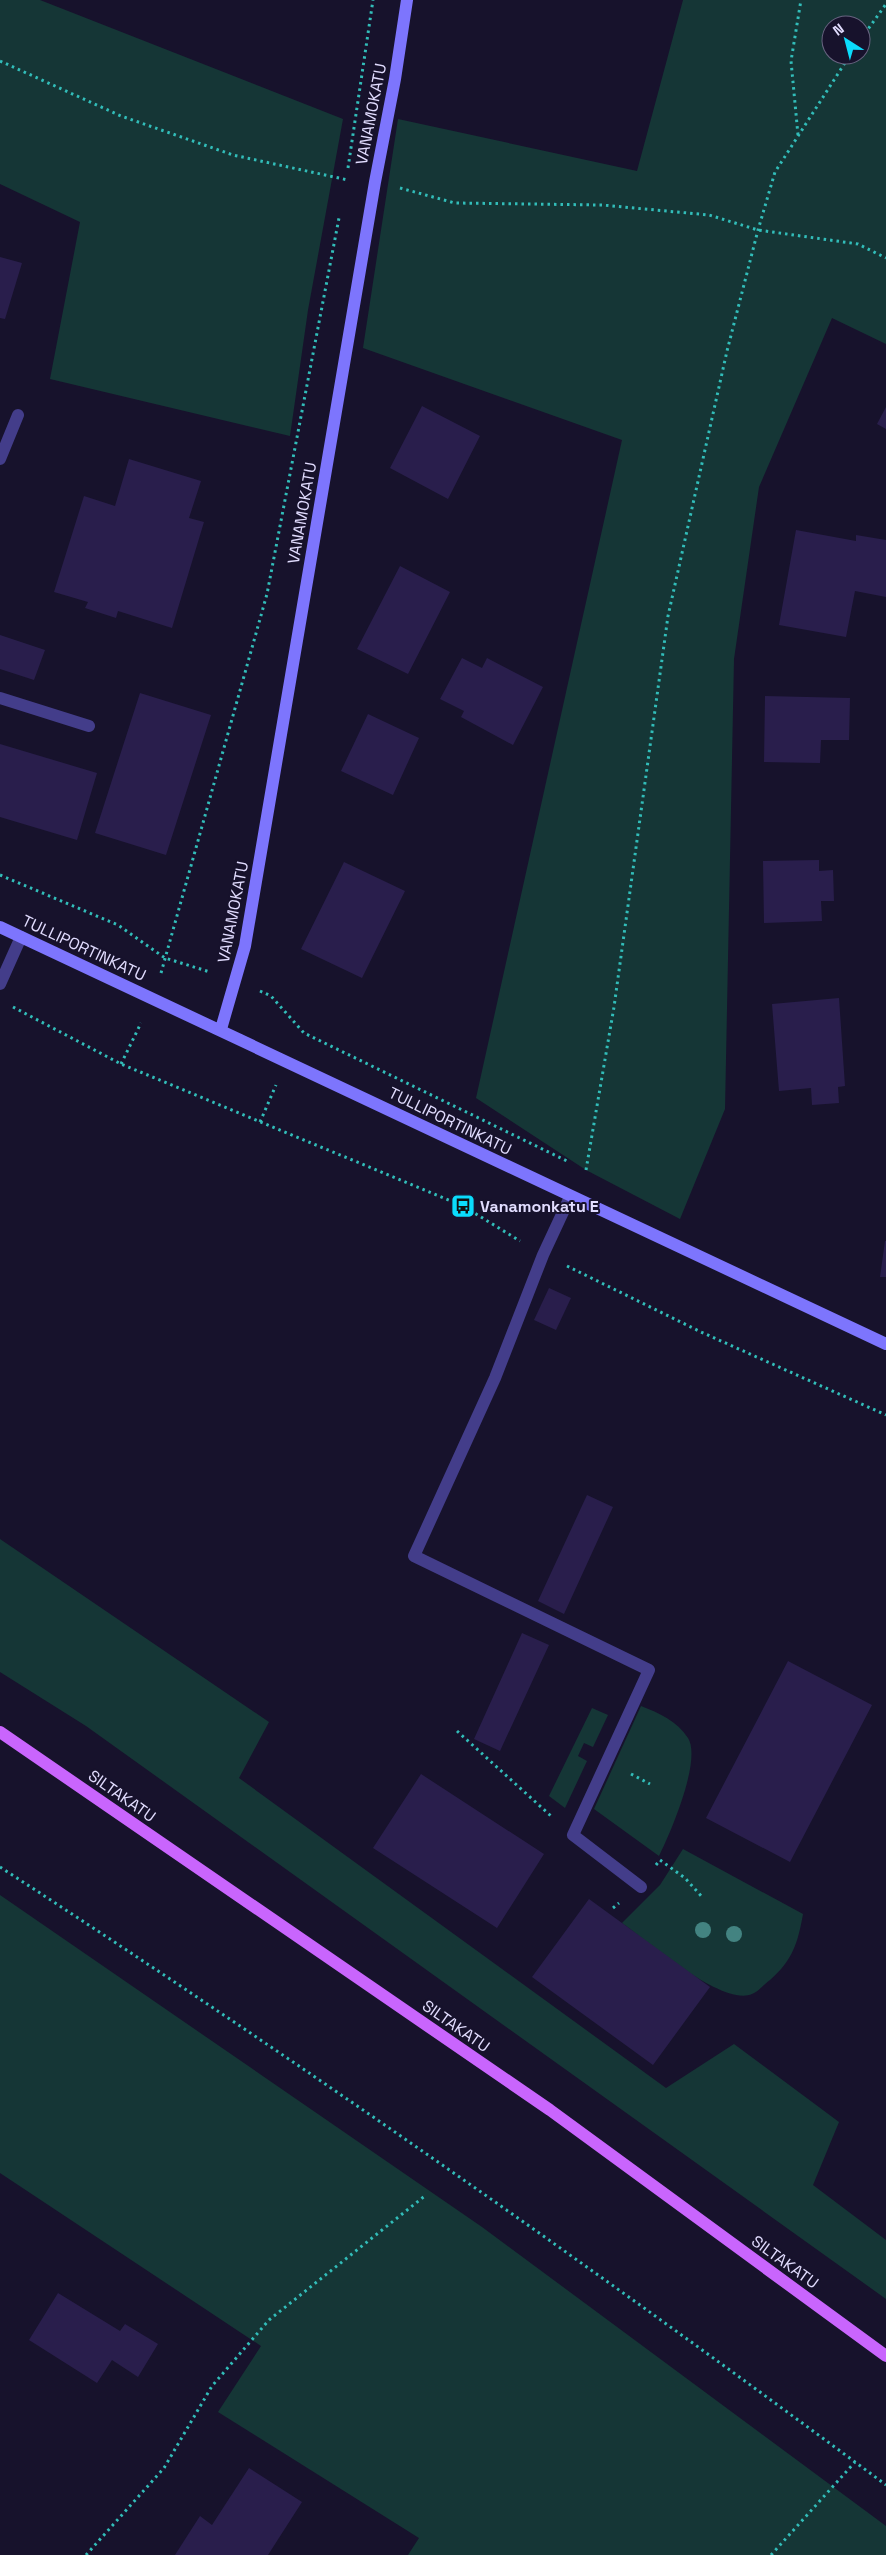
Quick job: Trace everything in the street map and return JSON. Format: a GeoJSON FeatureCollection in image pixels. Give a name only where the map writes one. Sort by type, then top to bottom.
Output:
{"type":"FeatureCollection","features":[{"type":"Feature","properties":{"kind":"main road","name":"SILTAKATU"},"geometry":{"type":"LineString","coordinates":[[0,1732],[550,2110],[886,2356]]}},
{"type":"Feature","properties":{"kind":"street","name":"VANAMOKATU"},"geometry":{"type":"LineString","coordinates":[[221,1030],[245,946],[375,182],[395,78],[406,0]]}},
{"type":"Feature","properties":{"kind":"street"},"geometry":{"type":"LineString","coordinates":[[0,459],[18,415]]}},
{"type":"Feature","properties":{"kind":"street"},"geometry":{"type":"LineString","coordinates":[[0,698],[89,726]]}},
{"type":"Feature","properties":{"kind":"street","name":"TULLIPORTINKATU"},"geometry":{"type":"LineString","coordinates":[[0,927],[154,998],[570,1197],[886,1344]]}},
{"type":"Feature","properties":{"kind":"street"},"geometry":{"type":"LineString","coordinates":[[0,984],[21,937]]}},
{"type":"Feature","properties":{"kind":"street"},"geometry":{"type":"LineString","coordinates":[[570,1197],[543,1255],[495,1378],[414,1556],[649,1670],[573,1835],[641,1887]]}},
{"type":"Feature","properties":{"kind":"path"},"geometry":{"type":"LineString","coordinates":[[344,190],[372,0]]}},
{"type":"Feature","properties":{"kind":"path"},"geometry":{"type":"LineString","coordinates":[[798,136],[791,61],[801,0]]}},
{"type":"Feature","properties":{"kind":"path"},"geometry":{"type":"LineString","coordinates":[[871,25],[886,4]]}},
{"type":"Feature","properties":{"kind":"path"},"geometry":{"type":"LineString","coordinates":[[0,61],[121,116],[233,155],[346,180],[375,182],[455,203],[602,205],[709,215],[758,230],[858,244],[886,258]]}},
{"type":"Feature","properties":{"kind":"path"},"geometry":{"type":"LineString","coordinates":[[271,996],[304,1033],[586,1170],[614,1007],[668,616],[727,351],[775,172],[844,65]]}},
{"type":"Feature","properties":{"kind":"path"},"geometry":{"type":"LineString","coordinates":[[121,1064],[154,998],[267,594],[340,209]]}},
{"type":"Feature","properties":{"kind":"path"},"geometry":{"type":"LineString","coordinates":[[0,875],[118,925],[165,958],[186,962]]}},
{"type":"Feature","properties":{"kind":"path"},"geometry":{"type":"LineString","coordinates":[[9,1005],[121,1064],[463,1206],[543,1255],[701,1332],[886,1415]]}},
{"type":"Feature","properties":{"kind":"path"},"geometry":{"type":"LineString","coordinates":[[457,1731],[573,1835]]}},
{"type":"Feature","properties":{"kind":"path"},"geometry":{"type":"LineString","coordinates":[[0,1867],[180,1984],[372,2115],[611,2283],[886,2486]]}},
{"type":"Feature","properties":{"kind":"path"},"geometry":{"type":"LineString","coordinates":[[86,2555],[164,2468],[212,2386],[269,2320],[426,2195]]}},
{"type":"Feature","properties":{"kind":"path"},"geometry":{"type":"LineString","coordinates":[[771,2555],[855,2462]]}},
{"type":"Feature","properties":{"kind":"green space"},"geometry":{"type":"Polygon","coordinates":[[[0,0],[40,0],[343,119],[308,310],[290,436],[50,379],[80,222],[0,184],[0,0]]]}},
{"type":"Feature","properties":{"kind":"green space"},"geometry":{"type":"Polygon","coordinates":[[[683,0],[886,0],[886,344],[832,318],[759,487],[734,659],[725,1109],[680,1219],[586,1170],[476,1098],[622,440],[363,348],[398,119],[637,171],[683,0]]]}},
{"type":"Feature","properties":{"kind":"green space"},"geometry":{"type":"Polygon","coordinates":[[[0,1539],[269,1722],[239,1778],[666,2088],[734,2044],[839,2122],[813,2185],[886,2240],[886,2299],[86,1726],[0,1672],[0,1539]]]}},
{"type":"Feature","properties":{"kind":"green space"},"geometry":{"type":"Polygon","coordinates":[[[641,1706],[661,1715],[679,1727],[688,1738],[691,1748],[691,1763],[683,1797],[659,1856],[594,1809],[641,1706]]]}},
{"type":"Feature","properties":{"kind":"green space"},"geometry":{"type":"Polygon","coordinates":[[[592,1708],[608,1715],[593,1747],[584,1743],[578,1756],[587,1761],[565,1808],[549,1796],[592,1708]]]}},
{"type":"Feature","properties":{"kind":"green space"},"geometry":{"type":"Polygon","coordinates":[[[683,1849],[803,1914],[799,1933],[789,1958],[778,1973],[752,1994],[739,1995],[723,1991],[705,1982],[666,1957],[622,1923],[660,1885],[683,1849]]]}},
{"type":"Feature","properties":{"kind":"green space"},"geometry":{"type":"Polygon","coordinates":[[[0,1895],[482,2227],[886,2526],[886,2555],[408,2555],[419,2538],[218,2412],[261,2346],[0,2173],[0,1895]]]}},
{"type":"Feature","properties":{"kind":"building"},"geometry":{"type":"Polygon","coordinates":[[[0,257],[22,263],[5,319],[0,318],[0,257]]]}},
{"type":"Feature","properties":{"kind":"building"},"geometry":{"type":"Polygon","coordinates":[[[422,406],[480,436],[448,499],[390,468],[422,406]]]}},
{"type":"Feature","properties":{"kind":"building"},"geometry":{"type":"Polygon","coordinates":[[[886,407],[886,429],[877,424],[886,407]]]}},
{"type":"Feature","properties":{"kind":"building"},"geometry":{"type":"Polygon","coordinates":[[[129,459],[201,481],[189,518],[204,522],[172,628],[118,611],[116,618],[85,608],[88,602],[54,592],[84,496],[115,506],[129,459]]]}},
{"type":"Feature","properties":{"kind":"building"},"geometry":{"type":"Polygon","coordinates":[[[796,530],[856,541],[856,535],[886,540],[886,597],[855,591],[846,637],[779,625],[796,530]]]}},
{"type":"Feature","properties":{"kind":"building"},"geometry":{"type":"Polygon","coordinates":[[[400,566],[450,592],[408,674],[357,649],[400,566]]]}},
{"type":"Feature","properties":{"kind":"building"},"geometry":{"type":"Polygon","coordinates":[[[0,635],[45,650],[34,680],[0,669],[0,635]]]}},
{"type":"Feature","properties":{"kind":"building"},"geometry":{"type":"Polygon","coordinates":[[[462,658],[482,668],[487,658],[543,687],[513,745],[461,717],[464,711],[440,699],[462,658]]]}},
{"type":"Feature","properties":{"kind":"building"},"geometry":{"type":"Polygon","coordinates":[[[140,693],[211,715],[166,855],[95,833],[140,693]]]}},
{"type":"Feature","properties":{"kind":"building"},"geometry":{"type":"Polygon","coordinates":[[[765,696],[850,698],[849,740],[821,740],[820,763],[764,762],[765,696]]]}},
{"type":"Feature","properties":{"kind":"building"},"geometry":{"type":"Polygon","coordinates":[[[368,714],[419,738],[393,795],[341,771],[368,714]]]}},
{"type":"Feature","properties":{"kind":"building"},"geometry":{"type":"Polygon","coordinates":[[[0,744],[97,773],[77,840],[0,817],[0,744]]]}},
{"type":"Feature","properties":{"kind":"building"},"geometry":{"type":"Polygon","coordinates":[[[819,860],[819,871],[833,870],[834,901],[821,901],[822,921],[764,923],[763,861],[819,860]]]}},
{"type":"Feature","properties":{"kind":"building"},"geometry":{"type":"Polygon","coordinates":[[[344,862],[405,891],[362,978],[301,949],[344,862]]]}},
{"type":"Feature","properties":{"kind":"building"},"geometry":{"type":"Polygon","coordinates":[[[839,998],[845,1086],[838,1087],[839,1103],[812,1105],[811,1088],[779,1091],[772,1004],[839,998]]]}},
{"type":"Feature","properties":{"kind":"building"},"geometry":{"type":"Polygon","coordinates":[[[885,1241],[886,1277],[880,1277],[885,1241]]]}},
{"type":"Feature","properties":{"kind":"building"},"geometry":{"type":"Polygon","coordinates":[[[549,1288],[571,1298],[556,1330],[534,1320],[549,1288]]]}},
{"type":"Feature","properties":{"kind":"building"},"geometry":{"type":"Polygon","coordinates":[[[587,1495],[613,1507],[564,1614],[538,1601],[587,1495]]]}},
{"type":"Feature","properties":{"kind":"building"},"geometry":{"type":"Polygon","coordinates":[[[522,1633],[549,1645],[500,1751],[474,1739],[522,1633]]]}},
{"type":"Feature","properties":{"kind":"building"},"geometry":{"type":"Polygon","coordinates":[[[788,1661],[872,1705],[790,1862],[706,1818],[788,1661]]]}},
{"type":"Feature","properties":{"kind":"building"},"geometry":{"type":"Polygon","coordinates":[[[421,1774],[544,1854],[497,1928],[373,1848],[421,1774]]]}},
{"type":"Feature","properties":{"kind":"building"},"geometry":{"type":"Polygon","coordinates":[[[589,1899],[710,1987],[653,2065],[532,1977],[589,1899]]]}},
{"type":"Feature","properties":{"kind":"building"},"geometry":{"type":"Polygon","coordinates":[[[58,2293],[120,2331],[125,2324],[158,2344],[138,2377],[112,2360],[97,2383],[29,2340],[58,2293]]]}},
{"type":"Feature","properties":{"kind":"building"},"geometry":{"type":"Polygon","coordinates":[[[249,2468],[302,2502],[268,2555],[175,2555],[200,2516],[212,2525],[249,2468]]]}},
{"type":"Feature","properties":{"kind":"place","name":"Vanamonkatu E"},"geometry":{"type":"Point","coordinates":[463,1206]}}]}
